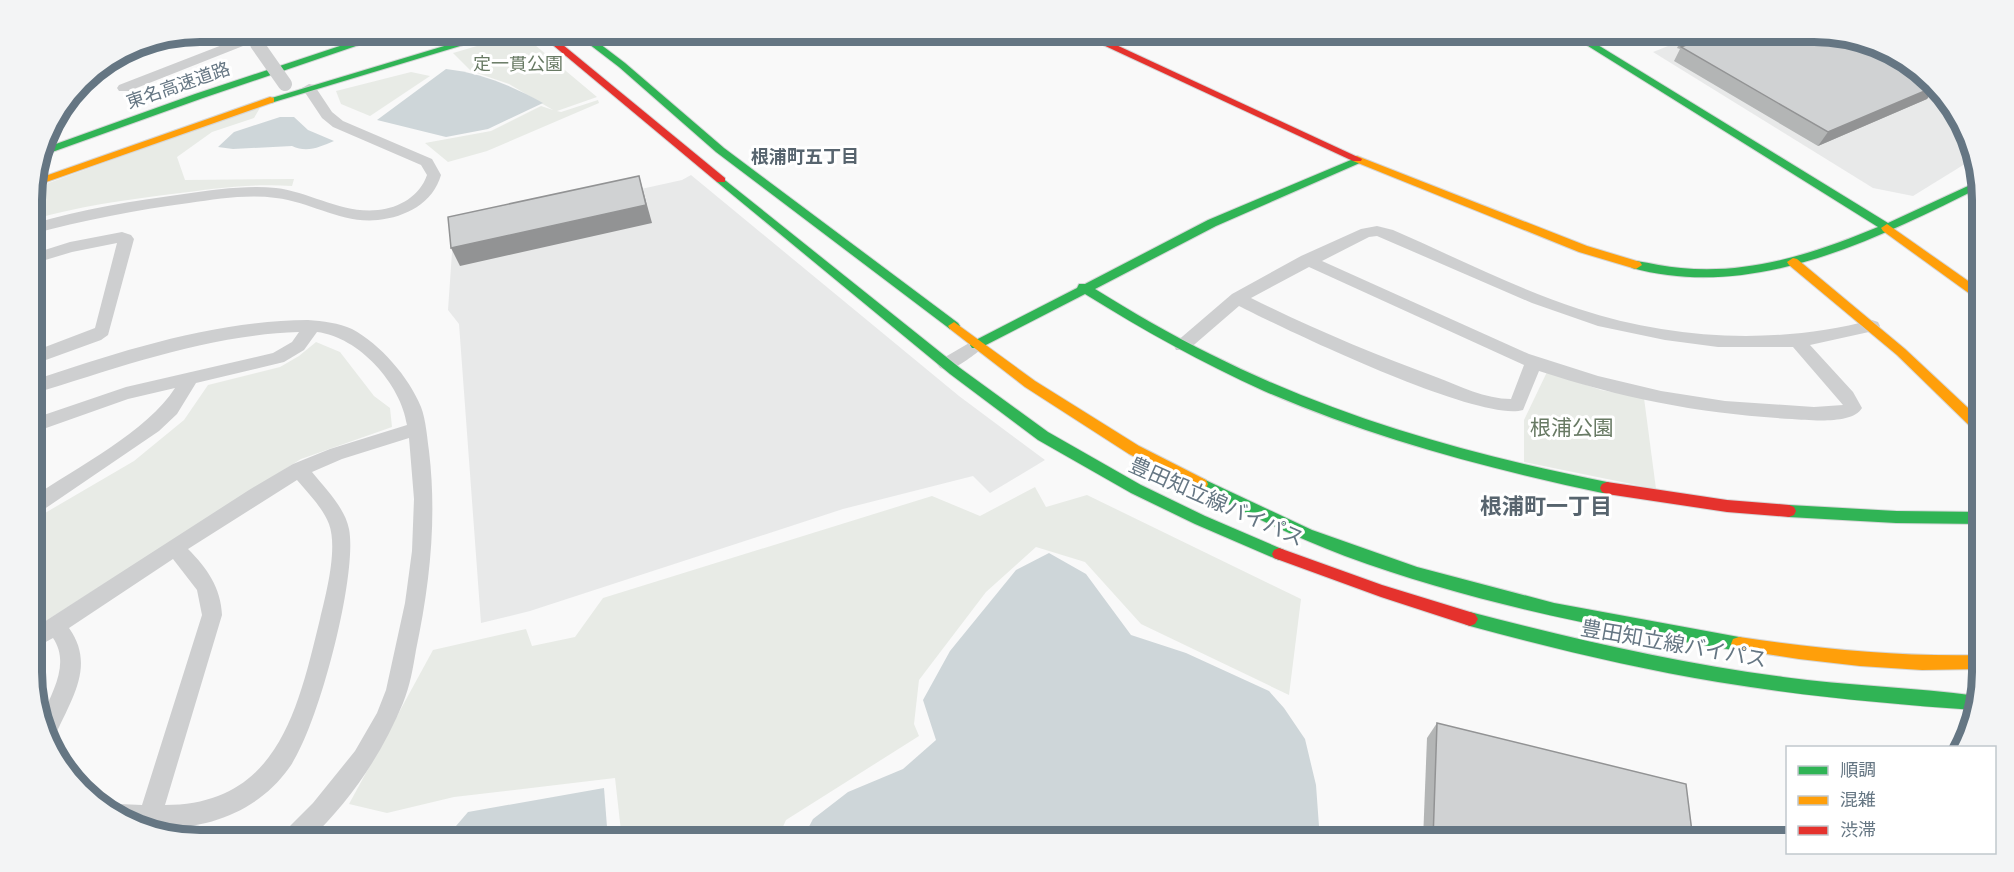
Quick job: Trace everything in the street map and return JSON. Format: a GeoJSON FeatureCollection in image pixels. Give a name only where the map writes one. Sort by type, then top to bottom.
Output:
{"type":"FeatureCollection","features":[{"type":"Feature","properties":{"kind":"main road","name":"東名高速道路"},"geometry":{"type":"LineString","coordinates":[[50,150],[210,92],[365,42]]}},
{"type":"Feature","properties":{"kind":"main road"},"geometry":{"type":"LineString","coordinates":[[43,180],[288,88],[309,88],[471,42]]}},
{"type":"Feature","properties":{"kind":"main road","name":"豊田知立線バイパス"},"geometry":{"type":"LineString","coordinates":[[552,42],[701,165],[790,233],[946,364],[1041,435],[1141,494],[1236,537],[1353,582],[1496,628],[1628,659],[1787,685],[1969,702]]}},
{"type":"Feature","properties":{"kind":"main road","name":"豊田知立線バイパス"},"geometry":{"type":"LineString","coordinates":[[590,42],[622,65],[720,150],[976,345],[1064,407],[1134,450],[1259,513],[1371,559],[1500,597],[1628,626],[1773,649],[1938,664],[1972,662]]}},
{"type":"Feature","properties":{"kind":"main road"},"geometry":{"type":"LineString","coordinates":[[1099,42],[1358,160],[1583,249],[1658,269],[1716,274],[1736,273],[1793,262],[1887,228],[1897,217],[1971,187]]}},
{"type":"Feature","properties":{"kind":"main road"},"geometry":{"type":"LineString","coordinates":[[1584,42],[1887,228],[1972,289]]}},
{"type":"Feature","properties":{"kind":"main road"},"geometry":{"type":"LineString","coordinates":[[1609,42],[1763,135]]}},
{"type":"Feature","properties":{"kind":"main road","name":"東名高速道路"},"geometry":{"type":"LineString","coordinates":[[257,60],[279,52]]}},
{"type":"Feature","properties":{"kind":"main road"},"geometry":{"type":"LineString","coordinates":[[976,345],[1083,287],[1227,214],[1358,160]]}},
{"type":"Feature","properties":{"kind":"main road"},"geometry":{"type":"LineString","coordinates":[[1897,217],[1919,231]]}},
{"type":"Feature","properties":{"kind":"main road"},"geometry":{"type":"LineString","coordinates":[[1793,262],[1872,326],[1972,420]]}},
{"type":"Feature","properties":{"kind":"main road"},"geometry":{"type":"LineString","coordinates":[[1083,287],[1182,346],[1289,396],[1383,431],[1566,481],[1615,491],[1741,509],[1850,517],[1972,518]]}},
{"type":"Feature","properties":{"kind":"street"},"geometry":{"type":"LineString","coordinates":[[124,88],[226,42]]}},
{"type":"Feature","properties":{"kind":"street"},"geometry":{"type":"LineString","coordinates":[[256,42],[288,88]]}},
{"type":"Feature","properties":{"kind":"street"},"geometry":{"type":"LineString","coordinates":[[42,226],[104,211],[219,195],[259,192],[292,195],[314,201],[339,212],[364,216],[398,210],[424,194],[433,182],[434,175],[427,162],[338,124],[327,115],[309,88]]}},
{"type":"Feature","properties":{"kind":"street"},"geometry":{"type":"LineString","coordinates":[[1182,346],[1238,298],[1307,260],[1366,232],[1377,231],[1560,309],[1633,329],[1712,342],[1750,344],[1798,342],[1838,336],[1872,326]]}},
{"type":"Feature","properties":{"kind":"street"},"geometry":{"type":"LineString","coordinates":[[42,256],[99,240],[122,237],[126,239],[102,331],[42,355]]}},
{"type":"Feature","properties":{"kind":"street"},"geometry":{"type":"LineString","coordinates":[[1307,260],[1350,282],[1534,362],[1627,390],[1710,406],[1774,412],[1815,413],[1847,411],[1853,408],[1847,397],[1798,342]]}},
{"type":"Feature","properties":{"kind":"street"},"geometry":{"type":"LineString","coordinates":[[1238,298],[1287,324],[1360,356],[1491,403],[1517,405],[1534,362]]}},
{"type":"Feature","properties":{"kind":"street"},"geometry":{"type":"LineString","coordinates":[[42,422],[126,393],[278,358],[298,346],[312,327]]}},
{"type":"Feature","properties":{"kind":"street"},"geometry":{"type":"LineString","coordinates":[[42,385],[119,358],[182,341],[244,331],[312,327],[345,333],[357,340],[401,387],[412,407],[423,479],[421,552],[413,621],[398,687],[378,734],[349,776],[304,830]]}},
{"type":"Feature","properties":{"kind":"street"},"geometry":{"type":"LineString","coordinates":[[946,364],[976,345]]}},
{"type":"Feature","properties":{"kind":"street"},"geometry":{"type":"LineString","coordinates":[[42,501],[162,418],[177,402],[192,376]]}},
{"type":"Feature","properties":{"kind":"street"},"geometry":{"type":"LineString","coordinates":[[42,634],[300,469],[345,451],[416,429]]}},
{"type":"Feature","properties":{"kind":"street"},"geometry":{"type":"LineString","coordinates":[[134,815],[190,815],[222,808],[266,778],[284,758],[295,737],[331,610],[340,568],[341,536],[338,523],[300,469]]}},
{"type":"Feature","properties":{"kind":"street"},"geometry":{"type":"LineString","coordinates":[[150,816],[212,615],[212,601],[207,586],[174,548]]}},
{"type":"Feature","properties":{"kind":"street"},"geometry":{"type":"LineString","coordinates":[[50,722],[68,677],[72,658],[69,645],[55,625]]}},
{"type":"Feature","properties":{"kind":"shaded area"},"geometry":{"type":"Polygon","coordinates":[[[1678,42],[1806,42],[1857,48],[1875,54],[1893,63],[1926,88],[1951,121],[1968,162],[1913,196],[1873,188],[1653,52],[1678,42]]]}},
{"type":"Feature","properties":{"kind":"shaded area"},"geometry":{"type":"Polygon","coordinates":[[[446,69],[496,81],[543,103],[488,129],[446,137],[377,120],[446,69]]]}},
{"type":"Feature","properties":{"kind":"shaded area"},"geometry":{"type":"Polygon","coordinates":[[[280,117],[294,117],[308,130],[334,141],[308,149],[292,146],[233,149],[218,147],[234,132],[280,117]]]}},
{"type":"Feature","properties":{"kind":"shaded area"},"geometry":{"type":"Polygon","coordinates":[[[691,175],[959,396],[1045,460],[990,493],[973,476],[843,509],[530,611],[481,623],[459,324],[448,310],[453,238],[459,229],[682,180],[691,175]]]}},
{"type":"Feature","properties":{"kind":"shaded area"},"geometry":{"type":"Polygon","coordinates":[[[1049,553],[1086,574],[1131,635],[1186,653],[1269,691],[1305,739],[1316,785],[1319,830],[807,830],[813,819],[848,792],[903,769],[936,740],[923,700],[950,651],[1016,570],[1049,553]]]}},
{"type":"Feature","properties":{"kind":"shaded area"},"geometry":{"type":"Polygon","coordinates":[[[604,788],[607,830],[453,830],[468,812],[604,788]]]}},
{"type":"Feature","properties":{"kind":"green space","name":"定一貫公園"},"geometry":{"type":"Polygon","coordinates":[[[491,42],[531,42],[597,97],[557,111],[561,112],[598,100],[599,103],[487,151],[448,162],[425,143],[491,131],[541,106],[553,110],[509,84],[471,71],[453,53],[491,42]]]}},
{"type":"Feature","properties":{"kind":"green space"},"geometry":{"type":"Polygon","coordinates":[[[411,72],[430,76],[370,116],[341,104],[336,91],[411,72]]]}},
{"type":"Feature","properties":{"kind":"green space"},"geometry":{"type":"Polygon","coordinates":[[[261,106],[254,118],[212,132],[177,157],[185,180],[294,179],[292,186],[232,187],[154,196],[84,207],[42,217],[42,185],[261,106]]]}},
{"type":"Feature","properties":{"kind":"green space"},"geometry":{"type":"Polygon","coordinates":[[[316,342],[340,352],[374,396],[390,408],[392,427],[301,459],[42,623],[42,515],[134,461],[184,420],[208,385],[280,367],[299,356],[316,342]]]}},
{"type":"Feature","properties":{"kind":"green space","name":"根浦公園"},"geometry":{"type":"Polygon","coordinates":[[[1547,372],[1601,390],[1644,398],[1656,489],[1524,462],[1524,420],[1547,372]]]}},
{"type":"Feature","properties":{"kind":"green space"},"geometry":{"type":"Polygon","coordinates":[[[1035,487],[1046,507],[1087,495],[1301,599],[1289,695],[1141,624],[1085,562],[1036,547],[986,592],[919,680],[914,724],[919,736],[786,820],[782,830],[621,830],[615,778],[454,797],[387,813],[349,804],[433,650],[526,629],[532,646],[575,637],[603,598],[932,496],[980,516],[1035,487]]]}},
{"type":"Feature","properties":{"kind":"building"},"geometry":{"type":"Polygon","coordinates":[[[1694,42],[1825,42],[1845,45],[1875,54],[1893,63],[1927,90],[1828,132],[1681,47],[1694,42]]]}},
{"type":"Feature","properties":{"kind":"building"},"geometry":{"type":"Polygon","coordinates":[[[639,176],[646,205],[451,248],[448,217],[639,176]]]}},
{"type":"Feature","properties":{"kind":"building"},"geometry":{"type":"Polygon","coordinates":[[[1437,723],[1686,784],[1692,830],[1433,830],[1437,723]]]}},
{"type":"Feature","properties":{"kind":"traffic: fast"},"geometry":{"type":"LineString","coordinates":[[50,150],[199,96],[363,42]]}},
{"type":"Feature","properties":{"kind":"traffic: fast"},"geometry":{"type":"LineString","coordinates":[[270,100],[468,42]]}},
{"type":"Feature","properties":{"kind":"traffic: fast"},"geometry":{"type":"LineString","coordinates":[[591,42],[622,65],[720,150],[954,326]]}},
{"type":"Feature","properties":{"kind":"traffic: fast"},"geometry":{"type":"LineString","coordinates":[[1586,42],[1887,228]]}},
{"type":"Feature","properties":{"kind":"traffic: fast"},"geometry":{"type":"LineString","coordinates":[[976,345],[1212,223],[1358,160]]}},
{"type":"Feature","properties":{"kind":"traffic: fast"},"geometry":{"type":"LineString","coordinates":[[721,180],[955,371],[1043,436],[1136,489],[1279,554]]}},
{"type":"Feature","properties":{"kind":"traffic: fast"},"geometry":{"type":"LineString","coordinates":[[1636,265],[1683,272],[1728,272],[1772,266],[1857,241],[1971,188]]}},
{"type":"Feature","properties":{"kind":"traffic: fast"},"geometry":{"type":"LineString","coordinates":[[1083,287],[1143,324],[1206,358],[1335,414],[1469,457],[1607,488]]}},
{"type":"Feature","properties":{"kind":"traffic: fast"},"geometry":{"type":"LineString","coordinates":[[1201,484],[1306,534],[1417,574],[1508,599],[1646,628],[1739,644]]}},
{"type":"Feature","properties":{"kind":"traffic: fast"},"geometry":{"type":"LineString","coordinates":[[1789,511],[1896,517],[1972,518]]}},
{"type":"Feature","properties":{"kind":"traffic: fast"},"geometry":{"type":"LineString","coordinates":[[1470,619],[1594,650],[1719,675],[1847,692],[1969,702]]}},
{"type":"Feature","properties":{"kind":"traffic: slow"},"geometry":{"type":"LineString","coordinates":[[43,181],[270,100]]}},
{"type":"Feature","properties":{"kind":"traffic: slow"},"geometry":{"type":"LineString","coordinates":[[1357,159],[1583,249],[1636,265]]}},
{"type":"Feature","properties":{"kind":"traffic: slow"},"geometry":{"type":"LineString","coordinates":[[1887,228],[1972,289]]}},
{"type":"Feature","properties":{"kind":"traffic: slow"},"geometry":{"type":"LineString","coordinates":[[1793,262],[1901,352],[1972,419]]}},
{"type":"Feature","properties":{"kind":"traffic: slow"},"geometry":{"type":"LineString","coordinates":[[954,326],[1030,384],[1134,450],[1201,484]]}},
{"type":"Feature","properties":{"kind":"traffic: slow"},"geometry":{"type":"LineString","coordinates":[[1739,644],[1860,659],[1922,663],[1972,662]]}},
{"type":"Feature","properties":{"kind":"traffic: jam"},"geometry":{"type":"LineString","coordinates":[[553,42],[721,180]]}},
{"type":"Feature","properties":{"kind":"traffic: jam"},"geometry":{"type":"LineString","coordinates":[[1101,42],[1357,159]]}},
{"type":"Feature","properties":{"kind":"traffic: jam"},"geometry":{"type":"LineString","coordinates":[[1607,488],[1727,506],[1789,511]]}},
{"type":"Feature","properties":{"kind":"traffic: jam"},"geometry":{"type":"LineString","coordinates":[[1279,554],[1381,591],[1470,619]]}},
{"type":"Feature","properties":{"kind":"district","name":"根浦町五丁目"},"geometry":{"type":"Point","coordinates":[805,156]}},
{"type":"Feature","properties":{"kind":"district","name":"根浦町一丁目"},"geometry":{"type":"Point","coordinates":[1546,506]}}]}
